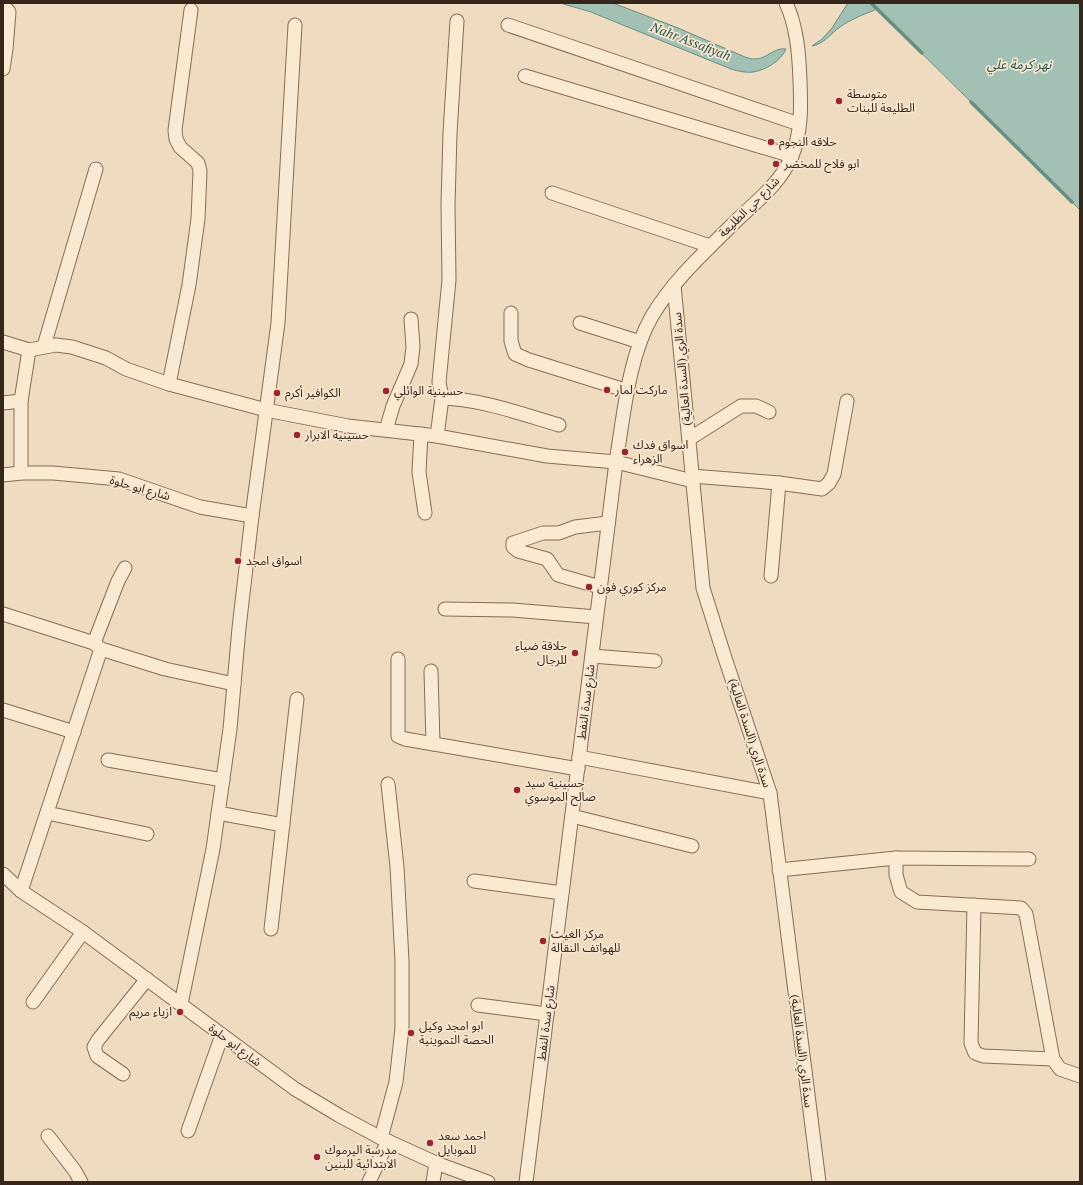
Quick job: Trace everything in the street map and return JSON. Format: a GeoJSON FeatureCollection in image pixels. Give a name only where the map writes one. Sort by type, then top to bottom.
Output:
{"type":"FeatureCollection","features":[{"type":"Feature","properties":{"kind":"street","name":"شارع حي الطليعة"},"geometry":{"type":"LineString","coordinates":[[710,246],[773,185],[784,172],[792,156],[798,135],[799,124],[799,66],[794,27],[786,3]]}},
{"type":"Feature","properties":{"kind":"street"},"geometry":{"type":"LineString","coordinates":[[3,5],[9,12],[3,69]]}},
{"type":"Feature","properties":{"kind":"street"},"geometry":{"type":"LineString","coordinates":[[169,384],[189,285],[198,219],[200,171],[198,163],[180,147],[176,139],[191,10]]}},
{"type":"Feature","properties":{"kind":"street"},"geometry":{"type":"LineString","coordinates":[[437,436],[442,398],[439,382],[449,280],[448,197],[456,21]]}},
{"type":"Feature","properties":{"kind":"street"},"geometry":{"type":"LineString","coordinates":[[181,1004],[213,848],[223,780],[230,729],[239,628],[252,516],[278,323],[295,25]]}},
{"type":"Feature","properties":{"kind":"street"},"geometry":{"type":"LineString","coordinates":[[508,25],[799,124]]}},
{"type":"Feature","properties":{"kind":"street"},"geometry":{"type":"LineString","coordinates":[[525,76],[792,156]]}},
{"type":"Feature","properties":{"kind":"street"},"geometry":{"type":"LineString","coordinates":[[44,346],[96,169]]}},
{"type":"Feature","properties":{"kind":"street"},"geometry":{"type":"LineString","coordinates":[[552,193],[710,246]]}},
{"type":"Feature","properties":{"kind":"street","name":"شارع سدة النفط"},"geometry":{"type":"LineString","coordinates":[[526,1182],[608,523],[616,462],[628,391],[640,342],[652,317],[674,285],[710,246]]}},
{"type":"Feature","properties":{"kind":"street","name":"سدة الري (السدة العالية)"},"geometry":{"type":"LineString","coordinates":[[674,285],[703,588],[770,793],[819,1182]]}},
{"type":"Feature","properties":{"kind":"street"},"geometry":{"type":"LineString","coordinates":[[511,313],[511,341],[516,354],[529,360],[628,391]]}},
{"type":"Feature","properties":{"kind":"street"},"geometry":{"type":"LineString","coordinates":[[386,430],[393,406],[411,364],[413,346],[411,319]]}},
{"type":"Feature","properties":{"kind":"street"},"geometry":{"type":"LineString","coordinates":[[580,323],[640,342]]}},
{"type":"Feature","properties":{"kind":"street"},"geometry":{"type":"LineString","coordinates":[[3,342],[29,350],[44,346],[56,345],[72,347],[112,361],[126,369],[169,384],[266,410],[348,426],[437,436],[547,456],[616,462],[693,479],[779,483],[822,489],[830,483],[834,474],[847,401]]}},
{"type":"Feature","properties":{"kind":"street"},"geometry":{"type":"LineString","coordinates":[[21,473],[21,401],[29,350]]}},
{"type":"Feature","properties":{"kind":"street"},"geometry":{"type":"LineString","coordinates":[[442,398],[461,399],[514,411],[559,425]]}},
{"type":"Feature","properties":{"kind":"street"},"geometry":{"type":"LineString","coordinates":[[3,403],[21,401]]}},
{"type":"Feature","properties":{"kind":"street"},"geometry":{"type":"LineString","coordinates":[[689,439],[741,406],[756,406],[769,412]]}},
{"type":"Feature","properties":{"kind":"street"},"geometry":{"type":"LineString","coordinates":[[421,434],[420,472],[425,513]]}},
{"type":"Feature","properties":{"kind":"street","name":"شارع ابو حلوة"},"geometry":{"type":"LineString","coordinates":[[3,475],[21,473],[53,473],[119,479],[200,507],[252,516]]}},
{"type":"Feature","properties":{"kind":"street"},"geometry":{"type":"LineString","coordinates":[[771,576],[779,483]]}},
{"type":"Feature","properties":{"kind":"street"},"geometry":{"type":"LineString","coordinates":[[600,587],[558,575],[547,559],[518,551],[513,547],[513,543],[543,533],[558,533],[575,527],[608,523]]}},
{"type":"Feature","properties":{"kind":"street"},"geometry":{"type":"LineString","coordinates":[[21,891],[74,732],[118,581],[125,568]]}},
{"type":"Feature","properties":{"kind":"street"},"geometry":{"type":"LineString","coordinates":[[445,609],[513,610],[596,617]]}},
{"type":"Feature","properties":{"kind":"street"},"geometry":{"type":"LineString","coordinates":[[3,614],[165,669],[234,684]]}},
{"type":"Feature","properties":{"kind":"street"},"geometry":{"type":"LineString","coordinates":[[592,656],[655,660]]}},
{"type":"Feature","properties":{"kind":"street"},"geometry":{"type":"LineString","coordinates":[[398,659],[398,736],[405,739],[578,763],[770,793]]}},
{"type":"Feature","properties":{"kind":"street"},"geometry":{"type":"LineString","coordinates":[[431,671],[433,744]]}},
{"type":"Feature","properties":{"kind":"street"},"geometry":{"type":"LineString","coordinates":[[271,929],[297,699]]}},
{"type":"Feature","properties":{"kind":"street"},"geometry":{"type":"LineString","coordinates":[[3,710],[74,732]]}},
{"type":"Feature","properties":{"kind":"street"},"geometry":{"type":"LineString","coordinates":[[108,760],[223,780]]}},
{"type":"Feature","properties":{"kind":"street"},"geometry":{"type":"LineString","coordinates":[[369,1182],[385,1140],[396,1082],[402,1028],[402,960],[397,867],[388,784]]}},
{"type":"Feature","properties":{"kind":"street"},"geometry":{"type":"LineString","coordinates":[[47,813],[147,834]]}},
{"type":"Feature","properties":{"kind":"street"},"geometry":{"type":"LineString","coordinates":[[218,813],[283,825]]}},
{"type":"Feature","properties":{"kind":"street"},"geometry":{"type":"LineString","coordinates":[[572,816],[692,846]]}},
{"type":"Feature","properties":{"kind":"street"},"geometry":{"type":"LineString","coordinates":[[779,870],[896,858],[1029,859]]}},
{"type":"Feature","properties":{"kind":"street"},"geometry":{"type":"LineString","coordinates":[[896,858],[896,876],[901,892],[917,902],[1022,908],[1026,914],[1053,1059],[1060,1069],[1080,1076]]}},
{"type":"Feature","properties":{"kind":"street","name":"شارع ابو حلوة"},"geometry":{"type":"LineString","coordinates":[[3,874],[21,891],[83,932],[295,1089],[340,1116],[385,1140],[436,1163],[488,1182]]}},
{"type":"Feature","properties":{"kind":"street"},"geometry":{"type":"LineString","coordinates":[[474,881],[562,893]]}},
{"type":"Feature","properties":{"kind":"street"},"geometry":{"type":"LineString","coordinates":[[974,905],[972,1043],[975,1053],[983,1056],[1053,1059]]}},
{"type":"Feature","properties":{"kind":"street"},"geometry":{"type":"LineString","coordinates":[[33,1002],[83,932]]}},
{"type":"Feature","properties":{"kind":"street"},"geometry":{"type":"LineString","coordinates":[[123,1074],[97,1056],[94,1047],[147,979]]}},
{"type":"Feature","properties":{"kind":"street"},"geometry":{"type":"LineString","coordinates":[[478,1005],[547,1014]]}},
{"type":"Feature","properties":{"kind":"street"},"geometry":{"type":"LineString","coordinates":[[188,1131],[222,1035]]}},
{"type":"Feature","properties":{"kind":"street"},"geometry":{"type":"LineString","coordinates":[[48,1136],[75,1171],[81,1182]]}},
{"type":"Feature","properties":{"kind":"street"},"geometry":{"type":"LineString","coordinates":[[433,1182],[436,1163]]}},
{"type":"Feature","properties":{"kind":"water","name":"Nahr Assafiyah"},"geometry":{"type":"Polygon","coordinates":[[[560,3],[613,3],[678,28],[751,59],[763,57],[778,50],[786,49],[777,61],[768,67],[753,72],[739,71],[591,12],[560,3]]]}},
{"type":"Feature","properties":{"kind":"water","name":"نهر كرمة علي"},"geometry":{"type":"Polygon","coordinates":[[[848,3],[1080,3],[1080,210],[877,9],[844,24],[823,41],[812,46],[822,39],[832,28],[848,3]]]}},
{"type":"Feature","properties":{"kind":"waterway"},"geometry":{"type":"LineString","coordinates":[[871,3],[922,53]]}},
{"type":"Feature","properties":{"kind":"waterway"},"geometry":{"type":"LineString","coordinates":[[971,102],[1072,202]]}},
{"type":"Feature","properties":{"kind":"place","name":"متوسطة الطليعة للبنات"},"geometry":{"type":"Point","coordinates":[839,101]}},
{"type":"Feature","properties":{"kind":"place","name":"حلاقه النجوم"},"geometry":{"type":"Point","coordinates":[771,142]}},
{"type":"Feature","properties":{"kind":"place","name":"ابو فلاح للمخضر"},"geometry":{"type":"Point","coordinates":[776,164]}},
{"type":"Feature","properties":{"kind":"place","name":"ماركت لمار"},"geometry":{"type":"Point","coordinates":[607,390]}},
{"type":"Feature","properties":{"kind":"place","name":"حسينية الوائلي"},"geometry":{"type":"Point","coordinates":[386,391]}},
{"type":"Feature","properties":{"kind":"place","name":"الكوافير أكرم"},"geometry":{"type":"Point","coordinates":[277,393]}},
{"type":"Feature","properties":{"kind":"place","name":"حسينية الابرار"},"geometry":{"type":"Point","coordinates":[297,435]}},
{"type":"Feature","properties":{"kind":"place","name":"اسواق فدك الزهراء"},"geometry":{"type":"Point","coordinates":[625,452]}},
{"type":"Feature","properties":{"kind":"place","name":"اسواق امجد"},"geometry":{"type":"Point","coordinates":[238,561]}},
{"type":"Feature","properties":{"kind":"place","name":"مركز كوري فون"},"geometry":{"type":"Point","coordinates":[589,587]}},
{"type":"Feature","properties":{"kind":"place","name":"حلاقة ضياء للرجال"},"geometry":{"type":"Point","coordinates":[575,653]}},
{"type":"Feature","properties":{"kind":"place","name":"حسينية سيد صالح الموسوي"},"geometry":{"type":"Point","coordinates":[517,790]}},
{"type":"Feature","properties":{"kind":"place","name":"مركز الغيث للهواتف النقالة"},"geometry":{"type":"Point","coordinates":[543,941]}},
{"type":"Feature","properties":{"kind":"place","name":"ازياء مريم"},"geometry":{"type":"Point","coordinates":[180,1012]}},
{"type":"Feature","properties":{"kind":"place","name":"ابو امجد وكيل الحصة التموينية"},"geometry":{"type":"Point","coordinates":[411,1033]}},
{"type":"Feature","properties":{"kind":"place","name":"احمد سعد للموبايل"},"geometry":{"type":"Point","coordinates":[430,1143]}},
{"type":"Feature","properties":{"kind":"place","name":"مدرسة اليرموك الابتدائية للبنين"},"geometry":{"type":"Point","coordinates":[317,1157]}}]}
